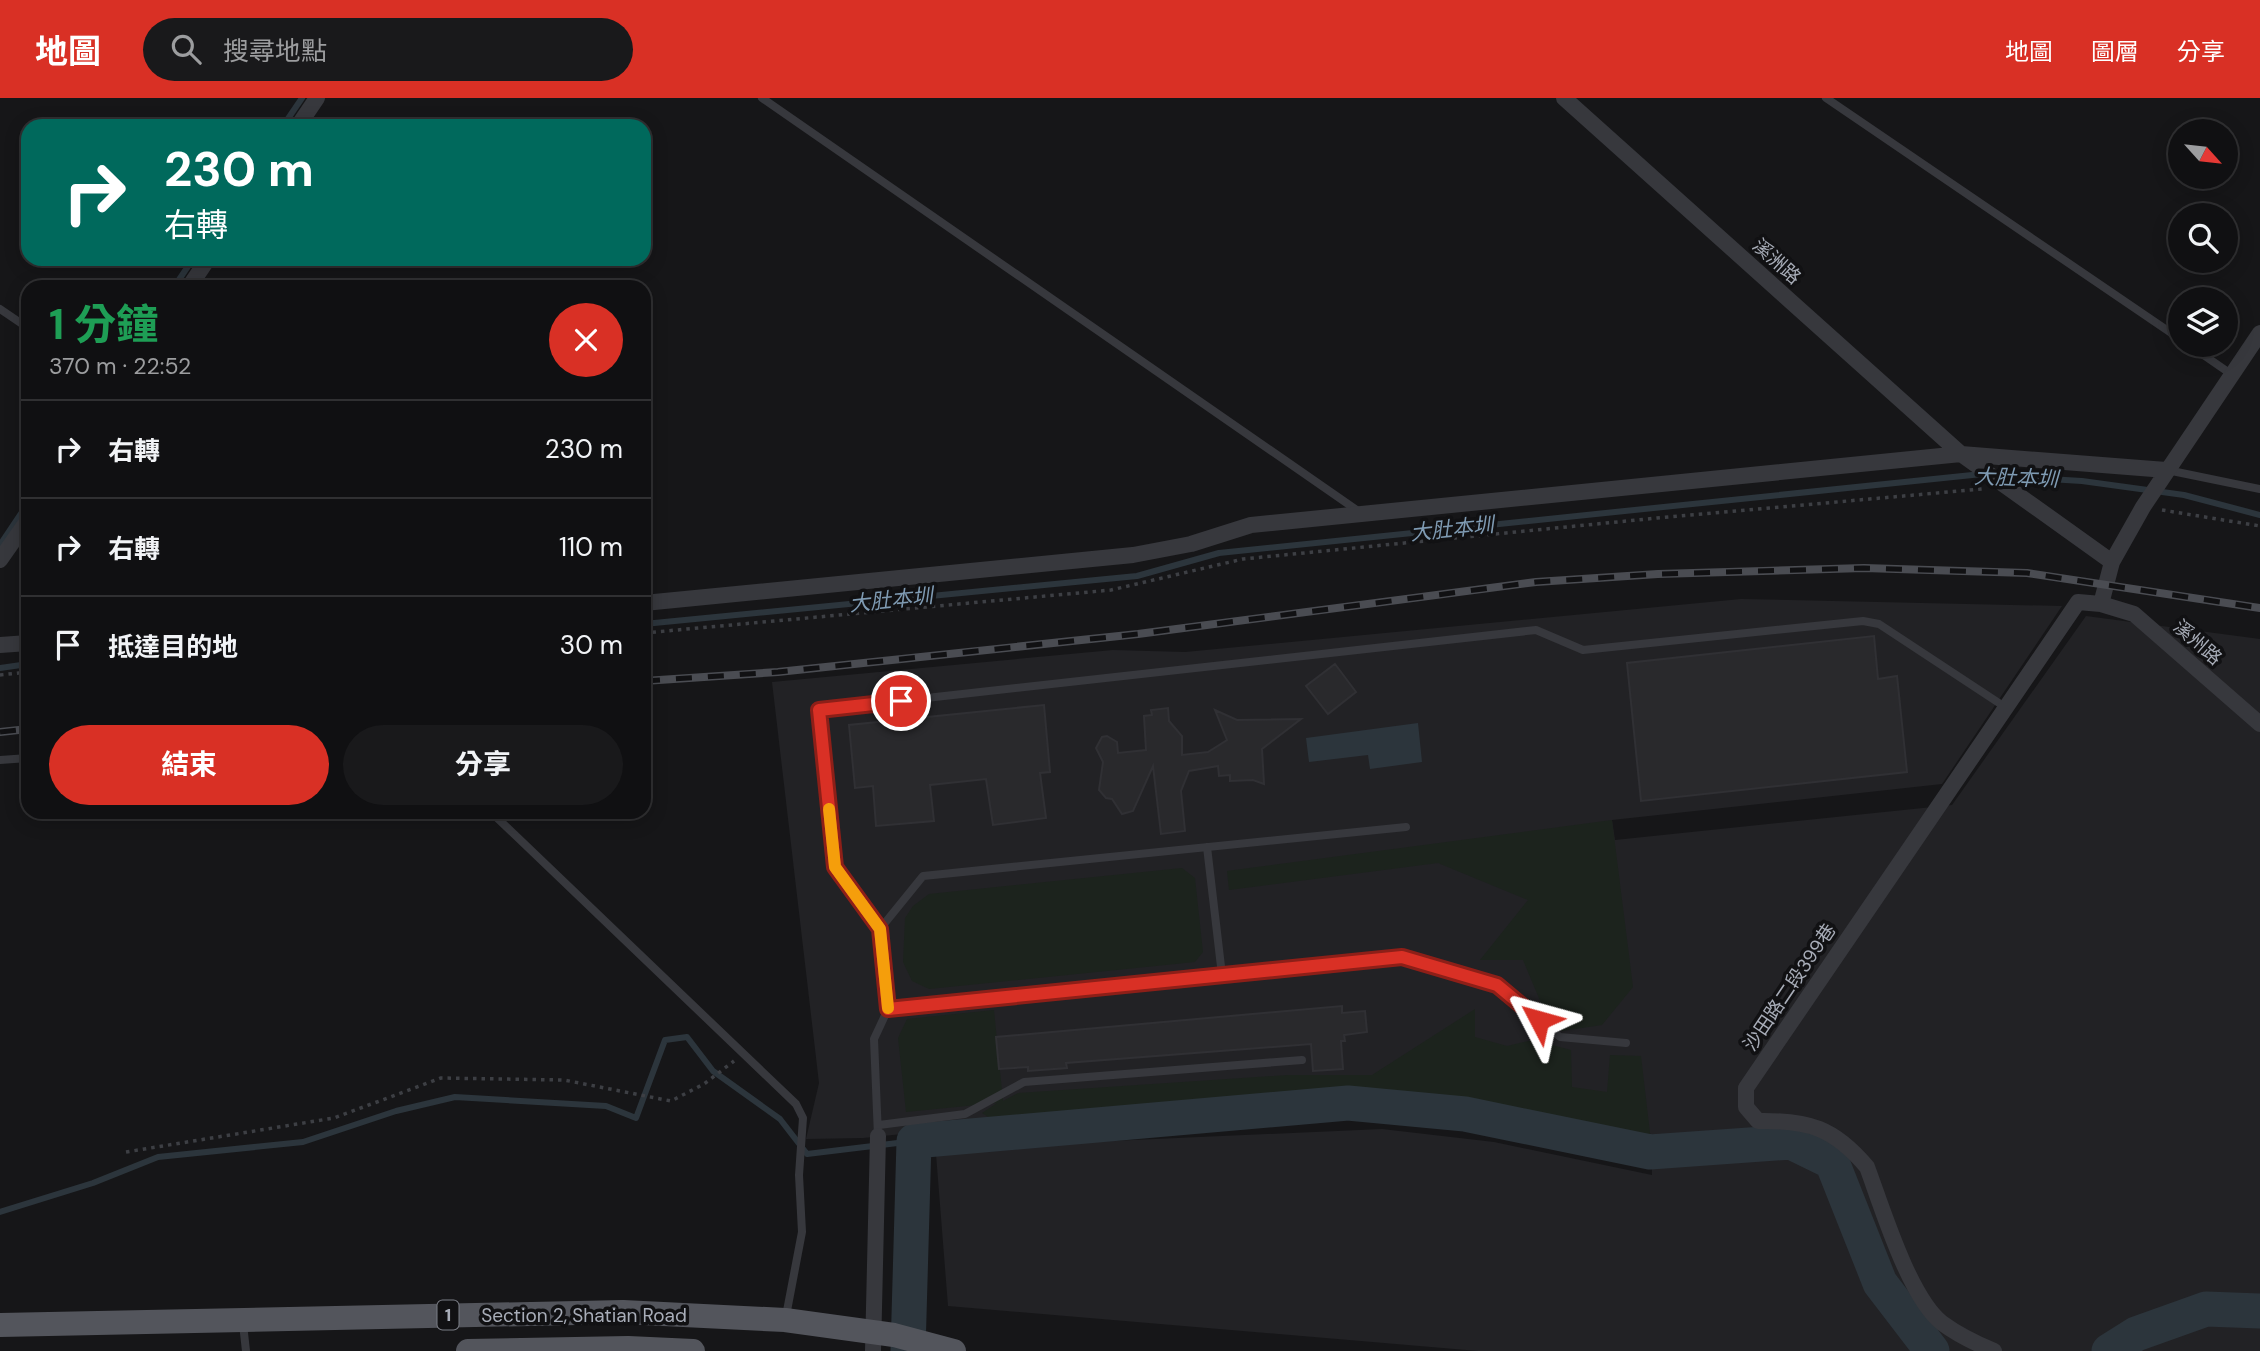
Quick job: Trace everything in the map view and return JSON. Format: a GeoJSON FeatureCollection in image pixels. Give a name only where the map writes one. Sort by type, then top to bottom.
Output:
{"type":"FeatureCollection","features":[{"type":"Feature","properties":{"kind":"main road","name":"Section 2, Shatian Road"},"geometry":{"type":"LineString","coordinates":[[0,1325],[623,1311],[785,1320],[880,1339],[944,1347]]}},
{"type":"Feature","properties":{"kind":"main road","name":"Section 2, Shatian Road"},"geometry":{"type":"LineString","coordinates":[[468,1351],[693,1351]]}},
{"type":"Feature","properties":{"kind":"street"},"geometry":{"type":"LineString","coordinates":[[303,119],[317,98]]}},
{"type":"Feature","properties":{"kind":"street","name":"溪洲路"},"geometry":{"type":"LineString","coordinates":[[1564,98],[1961,454],[2112,562]]}},
{"type":"Feature","properties":{"kind":"street"},"geometry":{"type":"LineString","coordinates":[[2101,604],[2112,562],[2143,507],[2260,332]]}},
{"type":"Feature","properties":{"kind":"street"},"geometry":{"type":"LineString","coordinates":[[651,602],[1133,555],[1191,544],[1251,525],[1961,454],[2166,470]]}},
{"type":"Feature","properties":{"kind":"street"},"geometry":{"type":"LineString","coordinates":[[0,560],[21,530]]}},
{"type":"Feature","properties":{"kind":"street","name":"沙田路二段399巷"},"geometry":{"type":"LineString","coordinates":[[1994,1351],[1941,1322],[1926,1305],[1907,1269],[1867,1167],[1841,1139],[1821,1128],[1789,1120],[1758,1121],[1746,1107],[1744,1098],[1746,1088],[2078,602],[2101,604]]}},
{"type":"Feature","properties":{"kind":"street","name":"溪州路"},"geometry":{"type":"LineString","coordinates":[[2101,604],[2134,614],[2260,724]]}},
{"type":"Feature","properties":{"kind":"street"},"geometry":{"type":"LineString","coordinates":[[0,645],[21,644]]}},
{"type":"Feature","properties":{"kind":"street"},"geometry":{"type":"LineString","coordinates":[[878,1131],[880,1339]]}},
{"type":"Feature","properties":{"kind":"lane"},"geometry":{"type":"LineString","coordinates":[[762,98],[1364,515]]}},
{"type":"Feature","properties":{"kind":"lane"},"geometry":{"type":"LineString","coordinates":[[1826,98],[2168,331]]}},
{"type":"Feature","properties":{"kind":"lane"},"geometry":{"type":"LineString","coordinates":[[0,309],[21,322]]}},
{"type":"Feature","properties":{"kind":"lane"},"geometry":{"type":"LineString","coordinates":[[2206,357],[2231,374]]}},
{"type":"Feature","properties":{"kind":"lane"},"geometry":{"type":"LineString","coordinates":[[2166,470],[2260,489]]}},
{"type":"Feature","properties":{"kind":"lane"},"geometry":{"type":"LineString","coordinates":[[1303,1060],[1024,1082],[965,1114],[878,1131],[874,1039],[888,1009],[880,929],[835,867],[819,710],[1536,630],[1583,650],[1863,621],[1879,624],[2005,707]]}},
{"type":"Feature","properties":{"kind":"lane"},"geometry":{"type":"LineString","coordinates":[[0,760],[21,758]]}},
{"type":"Feature","properties":{"kind":"lane"},"geometry":{"type":"LineString","coordinates":[[498,819],[796,1104],[803,1118],[799,1175],[802,1232],[785,1320]]}},
{"type":"Feature","properties":{"kind":"lane"},"geometry":{"type":"LineString","coordinates":[[880,929],[923,876],[1406,827]]}},
{"type":"Feature","properties":{"kind":"lane"},"geometry":{"type":"LineString","coordinates":[[1207,847],[1222,975]]}},
{"type":"Feature","properties":{"kind":"lane"},"geometry":{"type":"LineString","coordinates":[[888,1009],[1402,957],[1497,985],[1560,1037],[1626,1043]]}},
{"type":"Feature","properties":{"kind":"lane"},"geometry":{"type":"LineString","coordinates":[[243,1321],[246,1351]]}},
{"type":"Feature","properties":{"kind":"path"},"geometry":{"type":"LineString","coordinates":[[651,633],[1111,590],[1243,559],[1657,517],[2009,488]]}},
{"type":"Feature","properties":{"kind":"path"},"geometry":{"type":"LineString","coordinates":[[2143,507],[2260,526]]}},
{"type":"Feature","properties":{"kind":"path"},"geometry":{"type":"LineString","coordinates":[[0,676],[21,674]]}},
{"type":"Feature","properties":{"kind":"path"},"geometry":{"type":"LineString","coordinates":[[126,1152],[334,1118],[441,1078],[564,1080],[671,1101],[704,1084],[744,1054]]}},
{"type":"Feature","properties":{"kind":"shaded area"},"geometry":{"type":"Polygon","coordinates":[[[1741,599],[2062,606],[1942,784],[1612,820],[1615,840],[1952,805],[2086,616],[2260,639],[2260,1351],[1478,1351],[948,1306],[936,1154],[975,1147],[1382,1129],[1494,1142],[1652,1175],[1651,1134],[1356,1088],[863,1138],[806,1139],[819,1083],[772,682],[1113,650],[1185,652],[1741,599]]]}},
{"type":"Feature","properties":{"kind":"shaded area"},"geometry":{"type":"Polygon","coordinates":[[[1418,723],[1422,762],[1370,769],[1368,755],[1309,762],[1306,738],[1418,723]]]}},
{"type":"Feature","properties":{"kind":"shaded area"},"geometry":{"type":"Polygon","coordinates":[[[1612,820],[1633,987],[1602,1025],[1562,1031],[1541,1003],[1523,960],[1480,960],[1528,900],[1438,863],[1229,890],[1227,871],[1612,820]]]}},
{"type":"Feature","properties":{"kind":"shaded area"},"geometry":{"type":"Polygon","coordinates":[[[1182,868],[1195,878],[1203,952],[1195,962],[929,989],[912,981],[903,962],[905,918],[913,906],[929,894],[1182,868]]]}},
{"type":"Feature","properties":{"kind":"shaded area"},"geometry":{"type":"Polygon","coordinates":[[[1475,1009],[1475,1037],[1507,1046],[1533,1040],[1571,1050],[1572,1087],[1607,1092],[1610,1055],[1641,1056],[1652,1150],[1498,1115],[1390,1102],[1017,1136],[982,1113],[997,1103],[906,1112],[898,1038],[907,1019],[994,1010],[1003,1101],[1018,1093],[1288,1075],[1372,1075],[1475,1009]]]}},
{"type":"Feature","properties":{"kind":"building"},"geometry":{"type":"Polygon","coordinates":[[[1874,636],[1878,679],[1897,676],[1907,772],[1641,801],[1627,663],[1874,636]]]}},
{"type":"Feature","properties":{"kind":"building"},"geometry":{"type":"Polygon","coordinates":[[[1335,664],[1356,692],[1328,714],[1306,686],[1335,664]]]}},
{"type":"Feature","properties":{"kind":"building"},"geometry":{"type":"Polygon","coordinates":[[[1044,705],[1050,772],[1040,773],[1046,818],[993,825],[986,779],[930,785],[934,821],[876,826],[873,786],[855,788],[849,725],[1044,705]]]}},
{"type":"Feature","properties":{"kind":"building"},"geometry":{"type":"Polygon","coordinates":[[[1168,708],[1169,721],[1182,736],[1182,755],[1208,752],[1227,740],[1215,710],[1237,720],[1301,719],[1262,749],[1264,784],[1253,780],[1230,781],[1230,775],[1219,776],[1218,766],[1189,771],[1181,791],[1185,831],[1161,834],[1153,766],[1133,811],[1122,814],[1112,799],[1106,798],[1099,790],[1103,762],[1096,748],[1102,737],[1107,736],[1117,742],[1118,753],[1146,750],[1144,716],[1152,715],[1151,710],[1168,708]]]}},
{"type":"Feature","properties":{"kind":"building"},"geometry":{"type":"Polygon","coordinates":[[[1342,1006],[1342,1013],[1365,1011],[1367,1032],[1344,1035],[1345,1041],[1341,1041],[1343,1069],[1313,1071],[1311,1044],[1066,1063],[1067,1068],[1028,1071],[1028,1067],[999,1069],[996,1037],[1342,1006]]]}},
{"type":"Feature","properties":{"kind":"waterway"},"geometry":{"type":"LineString","coordinates":[[288,119],[302,98]]}},
{"type":"Feature","properties":{"kind":"waterway"},"geometry":{"type":"LineString","coordinates":[[179,280],[188,266]]}},
{"type":"Feature","properties":{"kind":"waterway","name":"大肚本圳"},"geometry":{"type":"LineString","coordinates":[[651,623],[1137,576],[1219,553],[1982,474]]}},
{"type":"Feature","properties":{"kind":"waterway","name":"大肚本圳"},"geometry":{"type":"LineString","coordinates":[[2000,476],[2082,481],[2184,495],[2260,515]]}},
{"type":"Feature","properties":{"kind":"waterway"},"geometry":{"type":"LineString","coordinates":[[0,545],[21,514]]}},
{"type":"Feature","properties":{"kind":"waterway","name":"大肚本圳"},"geometry":{"type":"LineString","coordinates":[[0,668],[21,665]]}},
{"type":"Feature","properties":{"kind":"waterway"},"geometry":{"type":"LineString","coordinates":[[0,1212],[93,1183],[158,1157],[303,1142],[396,1111],[455,1097],[606,1106],[636,1118],[665,1040],[687,1037],[713,1071],[780,1119],[807,1154],[914,1141]]}},
{"type":"Feature","properties":{"kind":"waterway"},"geometry":{"type":"LineString","coordinates":[[908,1351],[914,1141],[1348,1103],[1465,1114],[1650,1152],[1791,1142],[1832,1162],[1880,1283],[1932,1351]]}},
{"type":"Feature","properties":{"kind":"waterway"},"geometry":{"type":"LineString","coordinates":[[2109,1351],[2136,1334],[2206,1309],[2260,1311]]}},
{"type":"Feature","properties":{"kind":"railway"},"geometry":{"type":"LineString","coordinates":[[651,681],[778,672],[1138,634],[1536,582],[1658,574],[1864,568],[2027,573],[2260,608]]}},
{"type":"Feature","properties":{"kind":"railway"},"geometry":{"type":"LineString","coordinates":[[0,732],[21,730]]}},
{"type":"Feature","properties":{"kind":"slow traffic"},"geometry":{"type":"LineString","coordinates":[[829,809],[835,867],[880,929],[888,1008]]}},
{"type":"Feature","properties":{"kind":"route"},"geometry":{"type":"LineString","coordinates":[[901,701],[819,710],[835,867],[880,929],[888,1009],[1402,957],[1497,985],[1539,1020]]}}]}
